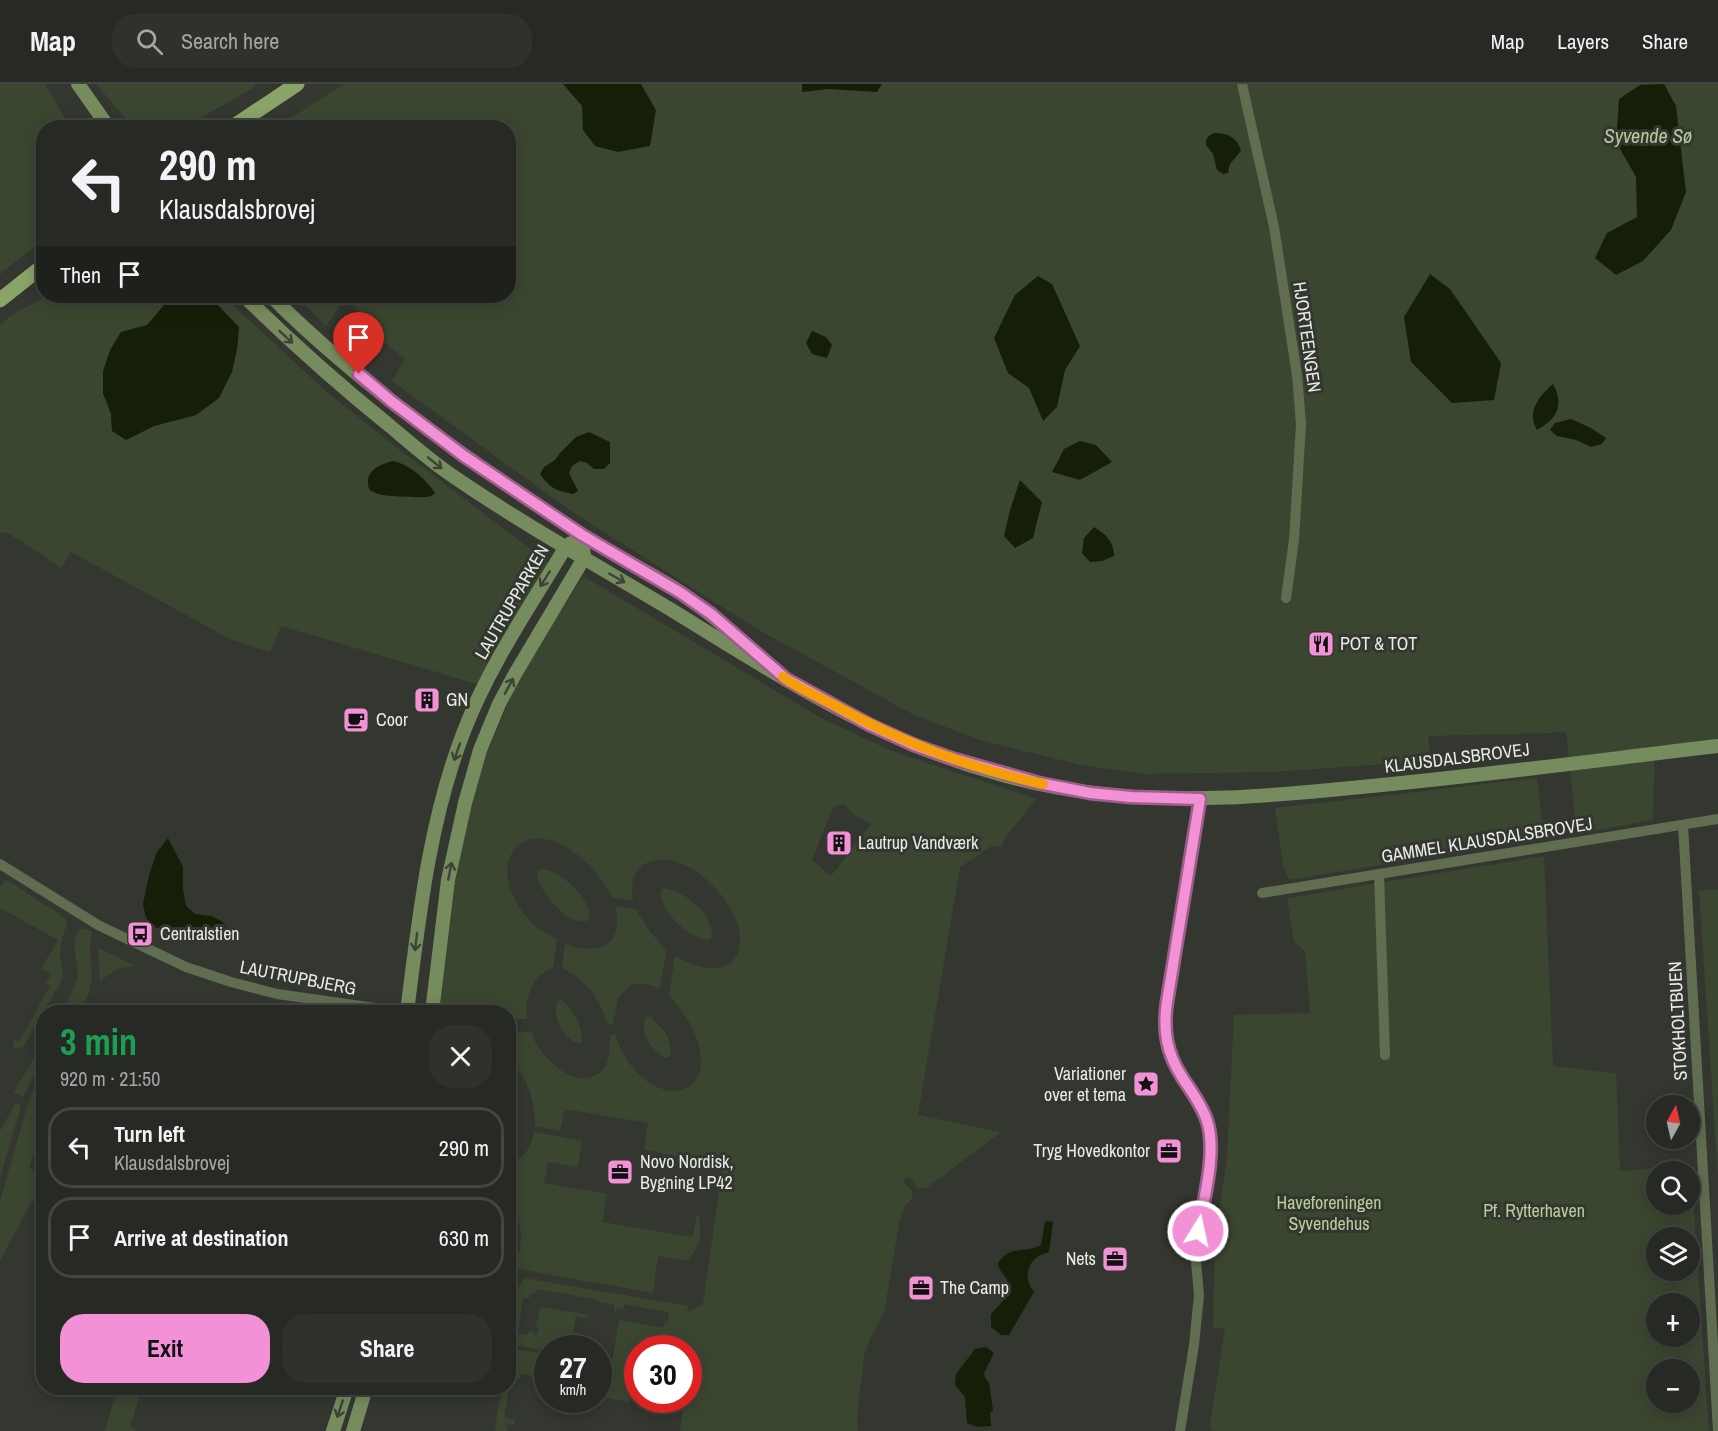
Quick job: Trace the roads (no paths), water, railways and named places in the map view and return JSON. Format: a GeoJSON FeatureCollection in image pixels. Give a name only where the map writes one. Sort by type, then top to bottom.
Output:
{"type":"FeatureCollection","features":[{"type":"Feature","properties":{"kind":"main road"},"geometry":{"type":"LineString","coordinates":[[243,120],[297,84]]}},
{"type":"Feature","properties":{"kind":"main road"},"geometry":{"type":"LineString","coordinates":[[0,300],[36,271]]}},
{"type":"Feature","properties":{"kind":"street"},"geometry":{"type":"LineString","coordinates":[[78,84],[103,120]]}},
{"type":"Feature","properties":{"kind":"street","name":"HJORTEENGEN"},"geometry":{"type":"LineString","coordinates":[[1242,84],[1274,227],[1297,375],[1301,424],[1294,540],[1286,598]]}},
{"type":"Feature","properties":{"kind":"street","name":"KLAUSDALSBROVEJ"},"geometry":{"type":"LineString","coordinates":[[251,303],[329,376],[443,470],[503,510],[786,679],[870,725],[914,745],[982,768],[1021,779],[1090,793],[1200,799],[1273,796],[1398,784],[1718,746]]}},
{"type":"Feature","properties":{"kind":"street","name":"KLAUSDALSBROVEJ"},"geometry":{"type":"LineString","coordinates":[[278,303],[296,321],[391,401],[464,456],[582,535],[696,603],[786,679]]}},
{"type":"Feature","properties":{"kind":"street"},"geometry":{"type":"LineString","coordinates":[[433,1005],[448,880],[465,802],[480,750],[499,704],[515,674],[584,558],[582,535]]}},
{"type":"Feature","properties":{"kind":"street","name":"LAUTRUPPARKEN"},"geometry":{"type":"LineString","coordinates":[[406,1005],[422,892],[438,816],[460,742],[508,640],[565,548],[582,535]]}},
{"type":"Feature","properties":{"kind":"street"},"geometry":{"type":"LineString","coordinates":[[1180,1431],[1194,1345],[1199,1294],[1195,1251],[1211,1154],[1211,1138],[1208,1122],[1201,1106],[1179,1074],[1165,1034],[1165,1024],[1168,993],[1200,799]]}},
{"type":"Feature","properties":{"kind":"street","name":"GAMMEL KLAUSDALSBROVEJ"},"geometry":{"type":"LineString","coordinates":[[1262,893],[1718,819]]}},
{"type":"Feature","properties":{"kind":"street","name":"STOKHOLTBUEN"},"geometry":{"type":"LineString","coordinates":[[1683,825],[1718,1431]]}},
{"type":"Feature","properties":{"kind":"street","name":"LAUTRUPBJERG"},"geometry":{"type":"LineString","coordinates":[[0,864],[88,920],[186,967],[277,994],[355,1005]]}},
{"type":"Feature","properties":{"kind":"street"},"geometry":{"type":"LineString","coordinates":[[1378,874],[1385,1055]]}},
{"type":"Feature","properties":{"kind":"street"},"geometry":{"type":"LineString","coordinates":[[333,1431],[345,1395]]}},
{"type":"Feature","properties":{"kind":"street"},"geometry":{"type":"LineString","coordinates":[[353,1431],[364,1395]]}},
{"type":"Feature","properties":{"kind":"water"},"geometry":{"type":"Polygon","coordinates":[[[563,84],[641,84],[656,110],[650,146],[618,152],[595,146],[583,130],[582,106],[563,84]]]}},
{"type":"Feature","properties":{"kind":"water"},"geometry":{"type":"Polygon","coordinates":[[[802,84],[882,84],[877,92],[828,89],[802,92],[802,84]]]}},
{"type":"Feature","properties":{"kind":"water","name":"Syvende Sø"},"geometry":{"type":"Polygon","coordinates":[[[1664,84],[1676,106],[1686,192],[1671,230],[1643,261],[1616,275],[1595,258],[1607,233],[1637,217],[1636,177],[1616,142],[1619,99],[1640,85],[1664,84]]]}},
{"type":"Feature","properties":{"kind":"water"},"geometry":{"type":"Polygon","coordinates":[[[1214,133],[1231,137],[1240,146],[1241,151],[1230,164],[1228,173],[1223,174],[1217,170],[1213,154],[1206,145],[1207,138],[1214,133]]]}},
{"type":"Feature","properties":{"kind":"water"},"geometry":{"type":"Polygon","coordinates":[[[1430,274],[1450,289],[1501,363],[1494,400],[1452,403],[1411,362],[1404,317],[1430,274]]]}},
{"type":"Feature","properties":{"kind":"water"},"geometry":{"type":"Polygon","coordinates":[[[1038,276],[1052,284],[1080,346],[1065,370],[1057,407],[1043,421],[1029,388],[1008,373],[994,338],[1015,295],[1038,276]]]}},
{"type":"Feature","properties":{"kind":"water"},"geometry":{"type":"Polygon","coordinates":[[[166,303],[216,303],[239,327],[237,349],[232,372],[219,398],[196,415],[154,426],[126,440],[112,431],[111,414],[103,393],[103,371],[110,350],[121,332],[147,325],[166,303]]]}},
{"type":"Feature","properties":{"kind":"water"},"geometry":{"type":"Polygon","coordinates":[[[812,331],[826,337],[832,345],[827,358],[812,354],[806,343],[812,331]]]}},
{"type":"Feature","properties":{"kind":"water"},"geometry":{"type":"Polygon","coordinates":[[[1553,384],[1558,398],[1557,410],[1550,421],[1537,430],[1533,417],[1536,405],[1553,384]]]}},
{"type":"Feature","properties":{"kind":"water"},"geometry":{"type":"Polygon","coordinates":[[[1571,419],[1606,438],[1602,444],[1591,447],[1576,440],[1557,436],[1550,430],[1555,423],[1571,419]]]}},
{"type":"Feature","properties":{"kind":"water"},"geometry":{"type":"Polygon","coordinates":[[[589,432],[610,442],[610,463],[604,469],[594,469],[580,461],[572,466],[569,473],[578,491],[573,494],[562,492],[547,483],[540,474],[544,467],[555,460],[576,437],[589,432]]]}},
{"type":"Feature","properties":{"kind":"water"},"geometry":{"type":"Polygon","coordinates":[[[1080,441],[1096,445],[1112,462],[1080,480],[1052,472],[1064,449],[1080,441]]]}},
{"type":"Feature","properties":{"kind":"water"},"geometry":{"type":"Polygon","coordinates":[[[393,461],[417,473],[435,493],[428,497],[402,497],[381,495],[370,490],[368,483],[370,473],[377,467],[393,461]]]}},
{"type":"Feature","properties":{"kind":"water"},"geometry":{"type":"Polygon","coordinates":[[[1020,480],[1042,502],[1033,538],[1015,548],[1004,536],[1020,480]]]}},
{"type":"Feature","properties":{"kind":"water"},"geometry":{"type":"Polygon","coordinates":[[[1094,527],[1109,539],[1114,556],[1102,561],[1090,562],[1082,553],[1084,538],[1094,527]]]}},
{"type":"Feature","properties":{"kind":"water"},"geometry":{"type":"Polygon","coordinates":[[[168,838],[183,867],[186,906],[195,914],[212,916],[223,922],[226,928],[225,935],[216,940],[157,928],[146,918],[143,904],[149,875],[157,852],[168,838]]]}},
{"type":"Feature","properties":{"kind":"water"},"geometry":{"type":"Polygon","coordinates":[[[1045,1221],[1053,1222],[1049,1252],[1042,1254],[1032,1262],[1028,1273],[1028,1280],[1034,1292],[1009,1335],[1001,1335],[991,1327],[991,1314],[1007,1295],[1008,1290],[1007,1280],[998,1263],[1008,1253],[1041,1245],[1045,1221]]]}},
{"type":"Feature","properties":{"kind":"water"},"geometry":{"type":"Polygon","coordinates":[[[986,1347],[994,1353],[984,1373],[989,1383],[993,1410],[990,1413],[991,1426],[977,1427],[967,1423],[965,1397],[955,1385],[956,1374],[975,1349],[986,1347]]]}},
{"type":"Feature","properties":{"kind":"place","name":"POT & TOT"},"geometry":{"type":"Point","coordinates":[1321,644]}},
{"type":"Feature","properties":{"kind":"place","name":"GN"},"geometry":{"type":"Point","coordinates":[427,700]}},
{"type":"Feature","properties":{"kind":"place","name":"Coor"},"geometry":{"type":"Point","coordinates":[356,720]}},
{"type":"Feature","properties":{"kind":"place","name":"Lautrup Vandværk"},"geometry":{"type":"Point","coordinates":[839,843]}},
{"type":"Feature","properties":{"kind":"place","name":"Centralstien"},"geometry":{"type":"Point","coordinates":[140,934]}},
{"type":"Feature","properties":{"kind":"place","name":"Variationer over et tema"},"geometry":{"type":"Point","coordinates":[1146,1084]}},
{"type":"Feature","properties":{"kind":"place","name":"Tryg Hovedkontor"},"geometry":{"type":"Point","coordinates":[1169,1151]}},
{"type":"Feature","properties":{"kind":"place","name":"Novo Nordisk, Bygning LP42"},"geometry":{"type":"Point","coordinates":[620,1172]}},
{"type":"Feature","properties":{"kind":"place","name":"Nets"},"geometry":{"type":"Point","coordinates":[1115,1259]}},
{"type":"Feature","properties":{"kind":"place","name":"The Camp"},"geometry":{"type":"Point","coordinates":[921,1288]}},
{"type":"Feature","properties":{"kind":"park label","name":"Pf. Rytterhaven"},"geometry":{"type":"Point","coordinates":[1534,1211]}},
{"type":"Feature","properties":{"kind":"park label","name":"Haveforeningen Syvendehus"},"geometry":{"type":"Point","coordinates":[1329,1213]}}]}
